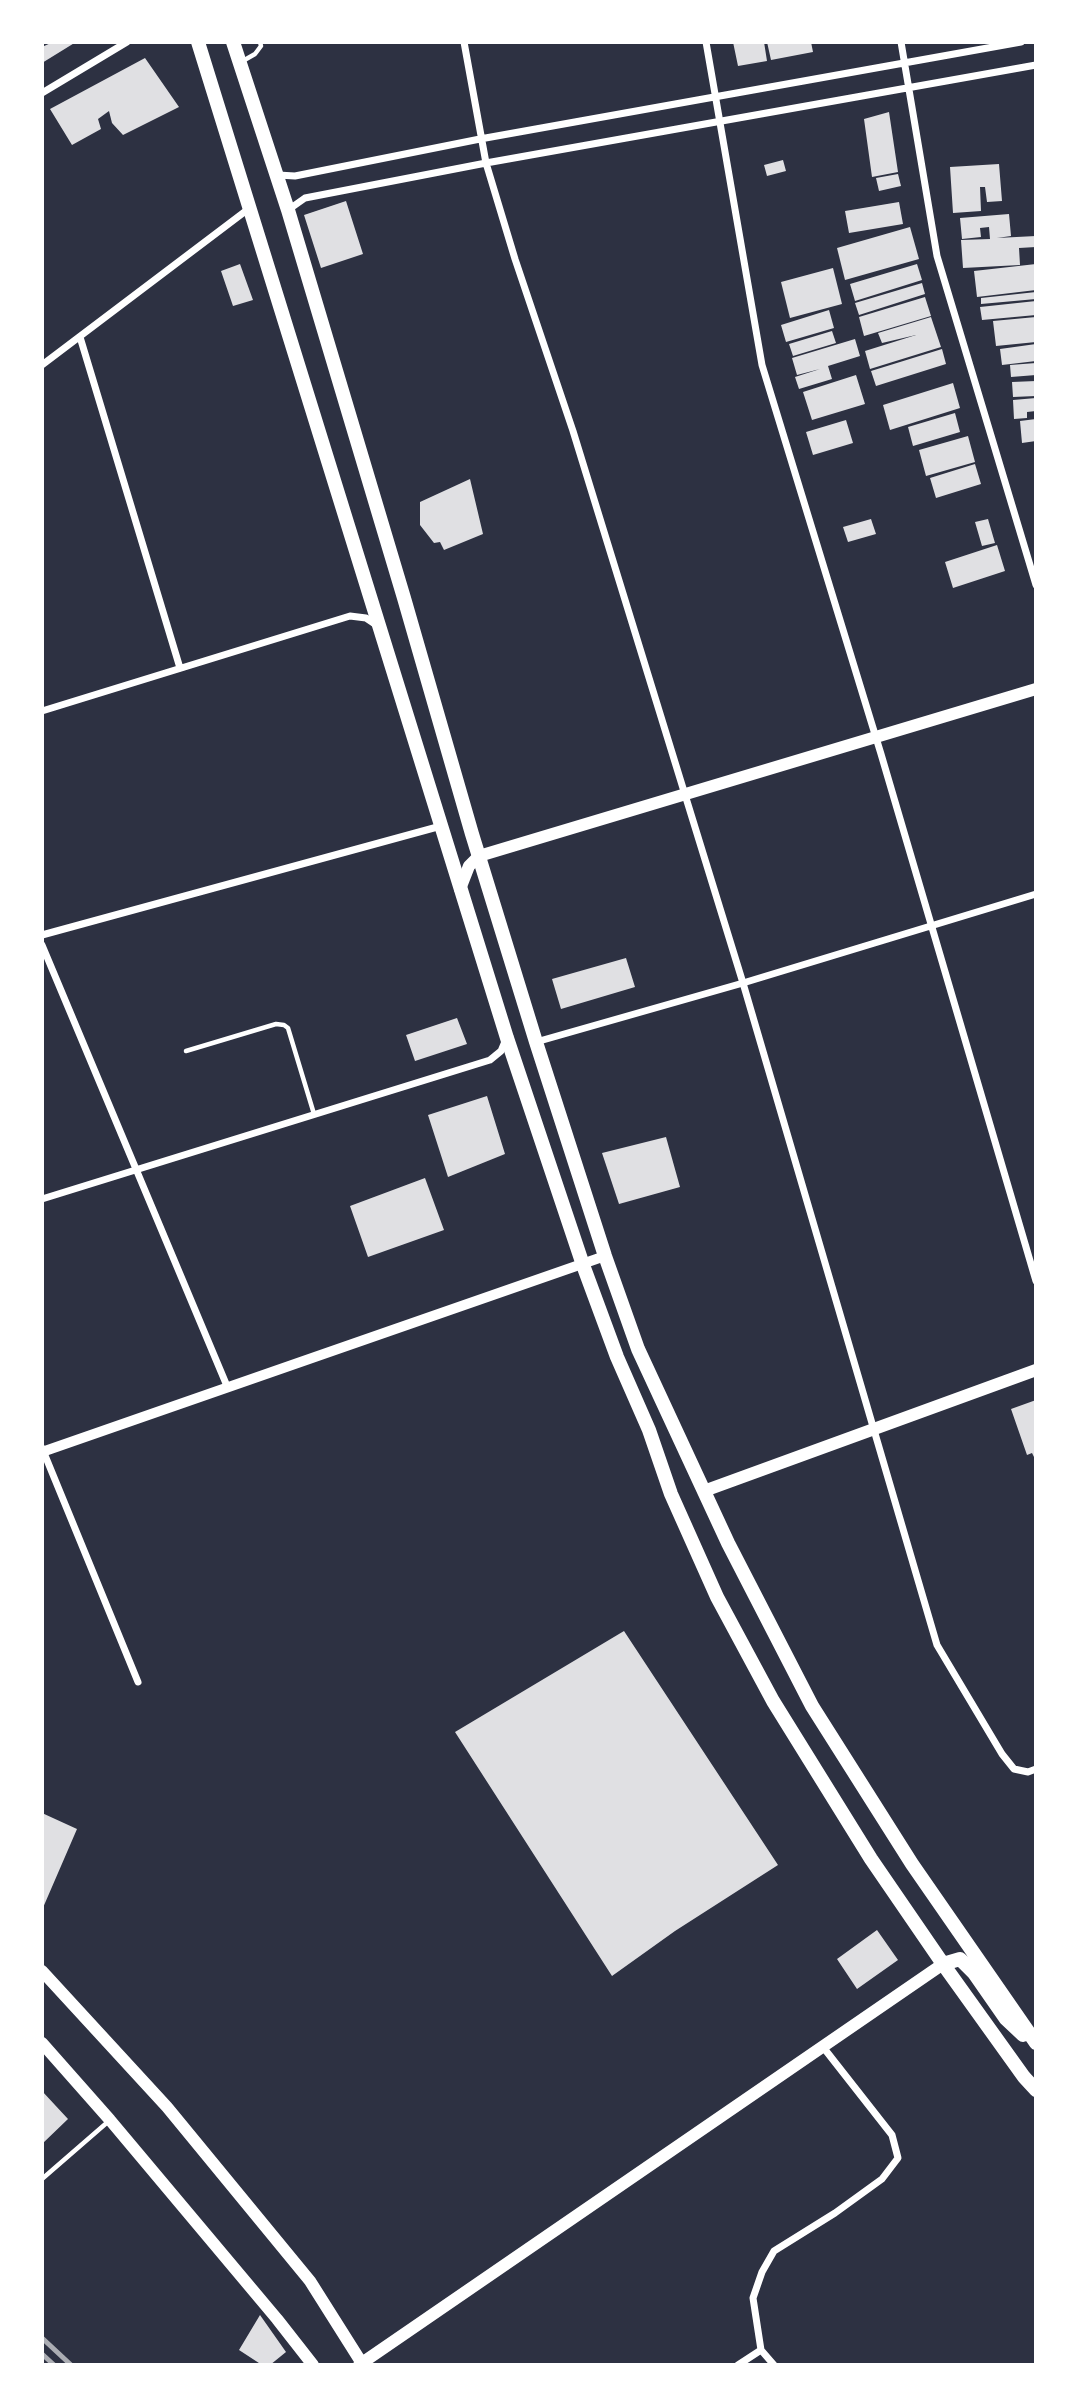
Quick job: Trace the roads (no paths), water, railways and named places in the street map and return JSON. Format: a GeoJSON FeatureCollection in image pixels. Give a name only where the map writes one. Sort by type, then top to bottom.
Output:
{"type":"FeatureCollection","features":[{"type":"Feature","properties":{"kind":"main road"},"geometry":{"type":"LineString","coordinates":[[198,42],[507,1038],[583,1265],[617,1357],[649,1430],[671,1494],[717,1597],[772,1701],[871,1859],[943,1964],[1036,2090]]}},
{"type":"Feature","properties":{"kind":"main road"},"geometry":{"type":"LineString","coordinates":[[233,42],[288,210],[536,1042],[638,1349],[757,1603],[812,1706],[912,1864],[1036,2042]]}},
{"type":"Feature","properties":{"kind":"main road"},"geometry":{"type":"LineString","coordinates":[[460,889],[469,866],[479,856],[1036,689]]}},
{"type":"Feature","properties":{"kind":"main road"},"geometry":{"type":"LineString","coordinates":[[704,1491],[1036,1370]]}},
{"type":"Feature","properties":{"kind":"main road"},"geometry":{"type":"LineString","coordinates":[[42,1971],[167,2107],[310,2281],[361,2364],[943,1964],[960,1959],[974,1973],[1006,2019],[1036,2048]]}},
{"type":"Feature","properties":{"kind":"main road"},"geometry":{"type":"LineString","coordinates":[[42,2043],[110,2120],[313,2365]]}},
{"type":"Feature","properties":{"kind":"street"},"geometry":{"type":"LineString","coordinates":[[42,93],[127,42]]}},
{"type":"Feature","properties":{"kind":"street"},"geometry":{"type":"LineString","coordinates":[[464,42],[486,163],[573,431],[743,984],[937,1645],[1002,1754],[1014,1769],[1028,1772],[1036,1769]]}},
{"type":"Feature","properties":{"kind":"street"},"geometry":{"type":"LineString","coordinates":[[706,42],[762,365],[876,737],[1036,1281]]}},
{"type":"Feature","properties":{"kind":"street"},"geometry":{"type":"LineString","coordinates":[[901,42],[937,256],[1036,585]]}},
{"type":"Feature","properties":{"kind":"street"},"geometry":{"type":"LineString","coordinates":[[277,175],[295,176],[480,139],[1021,42]]}},
{"type":"Feature","properties":{"kind":"street"},"geometry":{"type":"LineString","coordinates":[[288,210],[305,198],[1036,65]]}},
{"type":"Feature","properties":{"kind":"street"},"geometry":{"type":"LineString","coordinates":[[42,365],[251,207]]}},
{"type":"Feature","properties":{"kind":"street"},"geometry":{"type":"LineString","coordinates":[[80,337],[180,668]]}},
{"type":"Feature","properties":{"kind":"street"},"geometry":{"type":"LineString","coordinates":[[42,711],[350,616],[366,618],[379,627]]}},
{"type":"Feature","properties":{"kind":"street"},"geometry":{"type":"LineString","coordinates":[[42,935],[440,826]]}},
{"type":"Feature","properties":{"kind":"street"},"geometry":{"type":"LineString","coordinates":[[536,1042],[743,984],[1036,894]]}},
{"type":"Feature","properties":{"kind":"street"},"geometry":{"type":"LineString","coordinates":[[42,945],[228,1387]]}},
{"type":"Feature","properties":{"kind":"street"},"geometry":{"type":"LineString","coordinates":[[42,1199],[490,1060],[501,1051],[507,1038]]}},
{"type":"Feature","properties":{"kind":"street"},"geometry":{"type":"LineString","coordinates":[[138,1682],[43,1450],[605,1256]]}},
{"type":"Feature","properties":{"kind":"street"},"geometry":{"type":"LineString","coordinates":[[774,2365],[761,2350],[753,2298],[762,2272],[774,2250],[835,2213],[882,2179],[898,2158],[892,2135],[822,2047]]}},
{"type":"Feature","properties":{"kind":"street"},"geometry":{"type":"LineString","coordinates":[[738,2365],[761,2350]]}},
{"type":"Feature","properties":{"kind":"lane"},"geometry":{"type":"LineString","coordinates":[[241,62],[255,54],[261,46],[260,42]]}},
{"type":"Feature","properties":{"kind":"lane"},"geometry":{"type":"LineString","coordinates":[[186,1051],[276,1024],[284,1025],[288,1028],[314,1114]]}},
{"type":"Feature","properties":{"kind":"lane"},"geometry":{"type":"LineString","coordinates":[[42,2179],[110,2120]]}},
{"type":"Feature","properties":{"kind":"railway"},"geometry":{"type":"LineString","coordinates":[[42,2338],[71,2365]]}},
{"type":"Feature","properties":{"kind":"railway"},"geometry":{"type":"LineString","coordinates":[[42,2354],[54,2365]]}}]}
